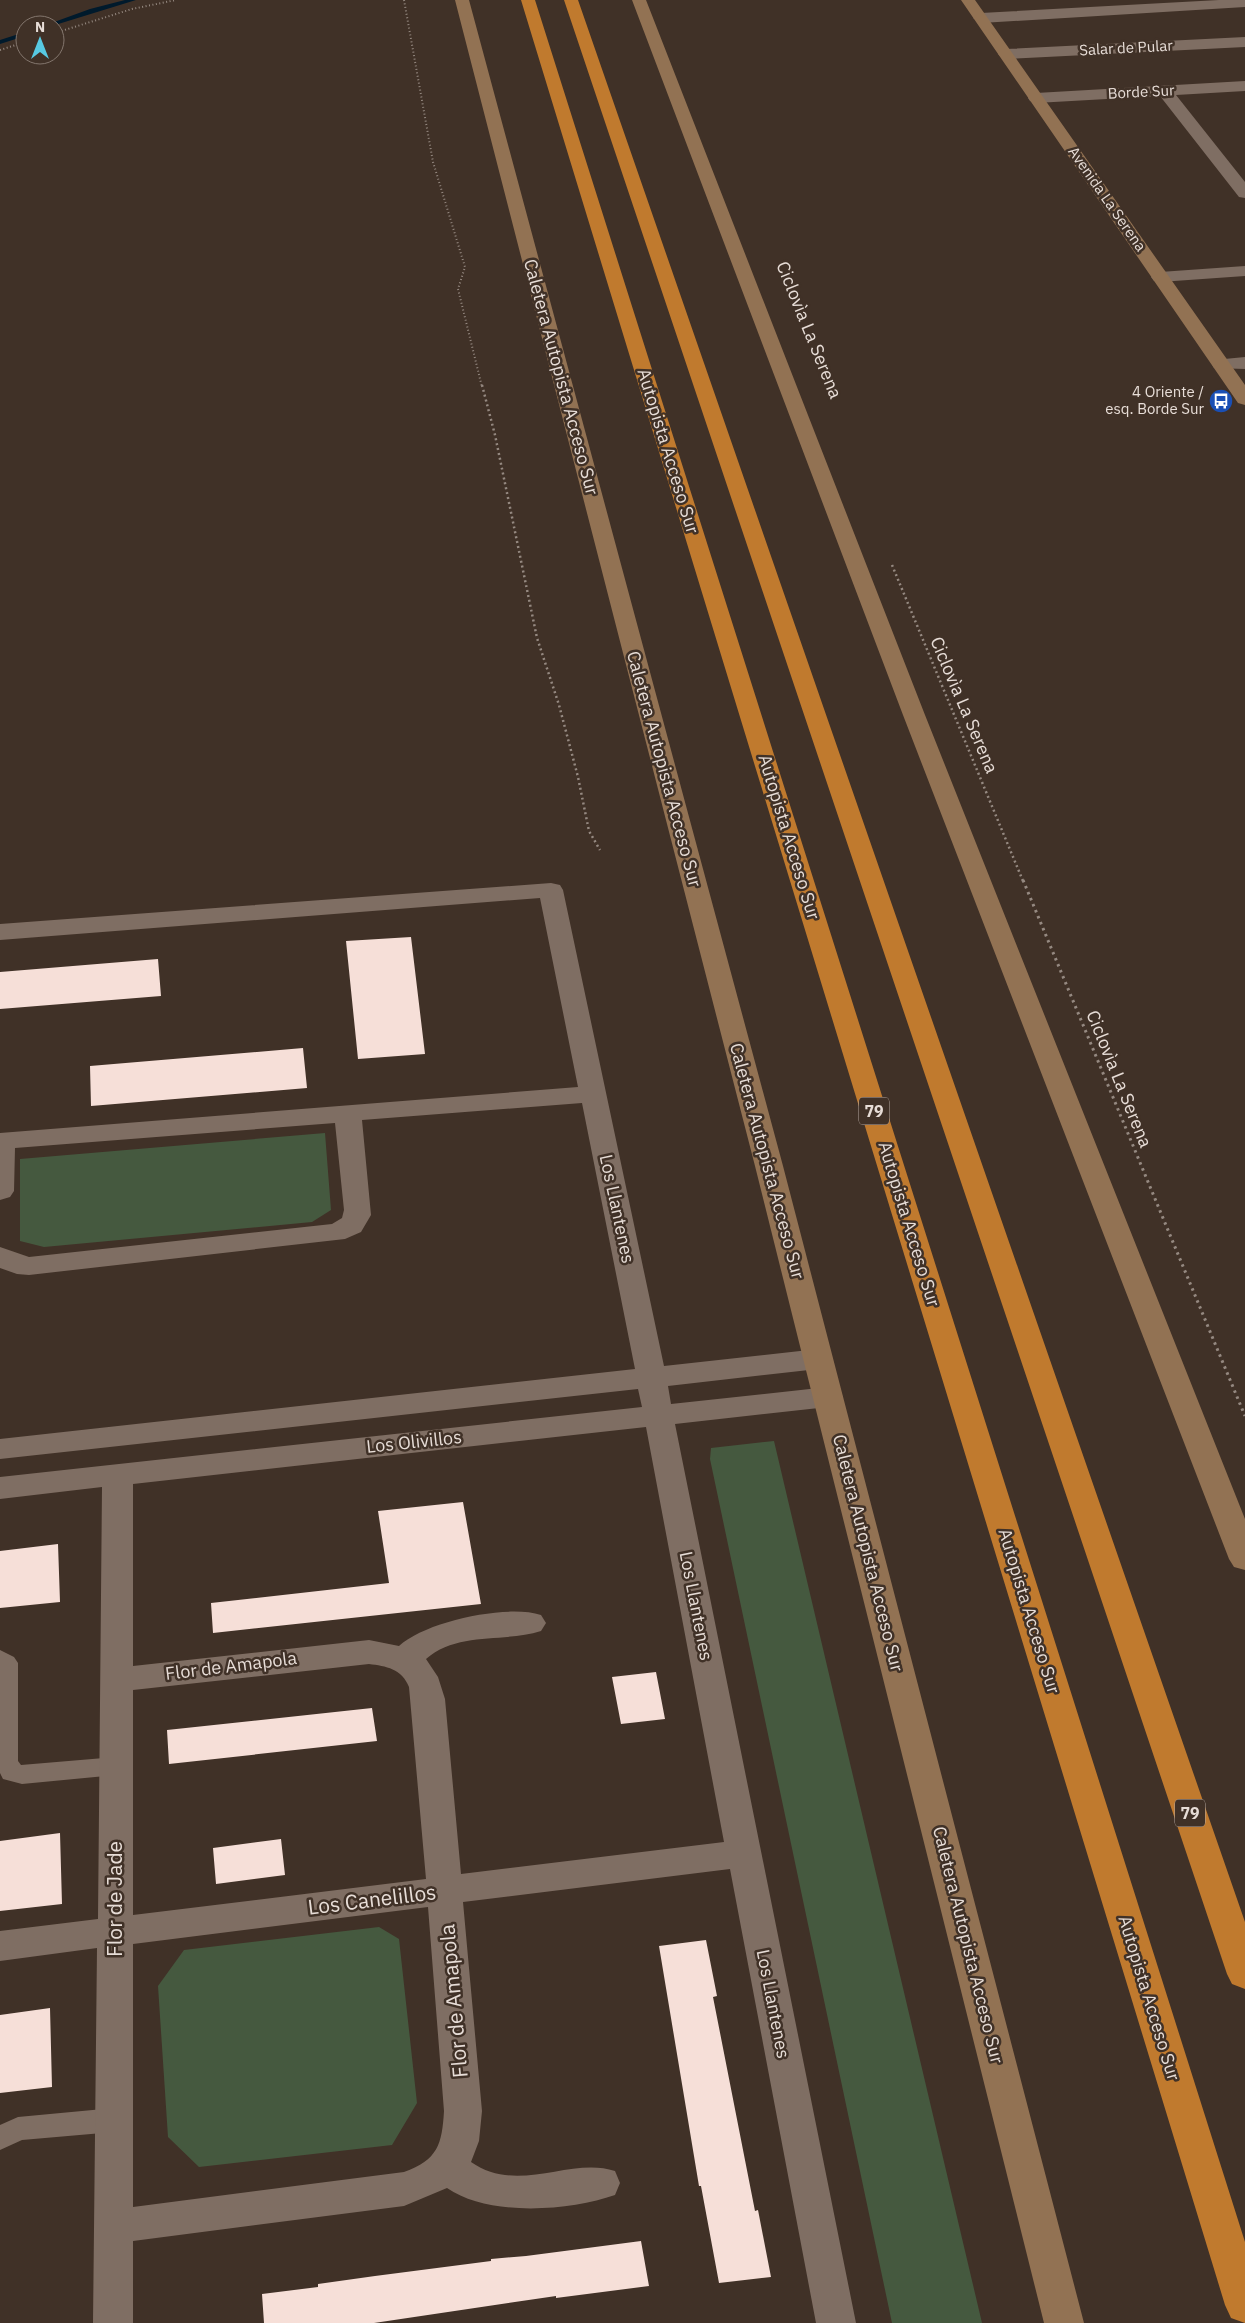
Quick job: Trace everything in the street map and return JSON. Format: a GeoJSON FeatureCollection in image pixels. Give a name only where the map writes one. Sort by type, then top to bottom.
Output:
{"type":"FeatureCollection","features":[{"type":"Feature","properties":{"kind":"highway","name":"Autopista Acceso Sur"},"geometry":{"type":"LineString","coordinates":[[528,0],[1245,2305]]}},
{"type":"Feature","properties":{"kind":"highway","name":"79"},"geometry":{"type":"LineString","coordinates":[[571,0],[1245,1974]]}},
{"type":"Feature","properties":{"kind":"main road","name":"Caletera Autopista Acceso Sur"},"geometry":{"type":"LineString","coordinates":[[462,0],[769,1166],[1064,2323]]}},
{"type":"Feature","properties":{"kind":"main road"},"geometry":{"type":"LineString","coordinates":[[639,0],[914,715],[1245,1558]]}},
{"type":"Feature","properties":{"kind":"main road","name":"Avenida La Serena"},"geometry":{"type":"LineString","coordinates":[[968,0],[1245,399]]}},
{"type":"Feature","properties":{"kind":"street"},"geometry":{"type":"LineString","coordinates":[[981,18],[1109,5],[1245,3]]}},
{"type":"Feature","properties":{"kind":"street","name":"Salar de Pular"},"geometry":{"type":"LineString","coordinates":[[1006,54],[1245,42]]}},
{"type":"Feature","properties":{"kind":"street","name":"Borde Sur"},"geometry":{"type":"LineString","coordinates":[[1036,98],[1245,86]]}},
{"type":"Feature","properties":{"kind":"street"},"geometry":{"type":"LineString","coordinates":[[1164,90],[1245,193]]}},
{"type":"Feature","properties":{"kind":"street"},"geometry":{"type":"LineString","coordinates":[[1160,277],[1245,271]]}},
{"type":"Feature","properties":{"kind":"street"},"geometry":{"type":"LineString","coordinates":[[1221,364],[1245,362]]}},
{"type":"Feature","properties":{"kind":"street","name":"Los Llantenes"},"geometry":{"type":"LineString","coordinates":[[0,932],[551,890],[651,1378],[836,2323]]}},
{"type":"Feature","properties":{"kind":"street"},"geometry":{"type":"LineString","coordinates":[[0,1191],[1,1141],[594,1094]]}},
{"type":"Feature","properties":{"kind":"street"},"geometry":{"type":"LineString","coordinates":[[0,1256],[17,1265],[29,1266],[335,1233],[344,1230],[352,1226],[358,1218],[348,1114]]}},
{"type":"Feature","properties":{"kind":"street"},"geometry":{"type":"LineString","coordinates":[[0,1449],[818,1359]]}},
{"type":"Feature","properties":{"kind":"street","name":"Los Olivillos"},"geometry":{"type":"LineString","coordinates":[[0,1488],[828,1397]]}},
{"type":"Feature","properties":{"kind":"street","name":"Flor de Jade"},"geometry":{"type":"LineString","coordinates":[[112,2323],[118,1475]]}},
{"type":"Feature","properties":{"kind":"street"},"geometry":{"type":"LineString","coordinates":[[404,1660],[422,1643],[448,1632],[530,1623]]}},
{"type":"Feature","properties":{"kind":"street","name":"Flor de Amapola"},"geometry":{"type":"LineString","coordinates":[[117,1680],[346,1653],[387,1653],[415,1667],[426,1688],[463,2111],[462,2132],[458,2151],[447,2168]]}},
{"type":"Feature","properties":{"kind":"street","name":"Los Canelillos"},"geometry":{"type":"LineString","coordinates":[[0,1946],[744,1853]]}},
{"type":"Feature","properties":{"kind":"street"},"geometry":{"type":"LineString","coordinates":[[114,2227],[404,2189],[435,2177],[447,2168],[469,2184],[489,2191],[510,2193],[601,2183]]}},
{"type":"Feature","properties":{"kind":"lane"},"geometry":{"type":"LineString","coordinates":[[0,1658],[6,1663],[6,1761],[12,1772],[22,1775],[116,1766]]}},
{"type":"Feature","properties":{"kind":"lane"},"geometry":{"type":"LineString","coordinates":[[0,2138],[18,2129],[114,2120]]}},
{"type":"Feature","properties":{"kind":"path"},"geometry":{"type":"LineString","coordinates":[[65,30],[132,9],[176,0]]}},
{"type":"Feature","properties":{"kind":"path"},"geometry":{"type":"LineString","coordinates":[[404,0],[433,162],[465,267],[458,289],[460,302],[495,435],[537,638],[559,705],[590,831],[600,850]]}},
{"type":"Feature","properties":{"kind":"path"},"geometry":{"type":"LineString","coordinates":[[0,50],[15,45]]}},
{"type":"Feature","properties":{"kind":"path","name":"Ciclovìa La Serena"},"geometry":{"type":"LineString","coordinates":[[890,560],[1245,1416]]}},
{"type":"Feature","properties":{"kind":"green space"},"geometry":{"type":"Polygon","coordinates":[[[325,1133],[331,1210],[312,1222],[44,1247],[20,1241],[20,1159],[325,1133]]]}},
{"type":"Feature","properties":{"kind":"green space"},"geometry":{"type":"Polygon","coordinates":[[[774,1441],[982,2323],[892,2323],[710,1459],[711,1448],[774,1441]]]}},
{"type":"Feature","properties":{"kind":"green space"},"geometry":{"type":"Polygon","coordinates":[[[379,1927],[399,1939],[417,2103],[392,2145],[199,2167],[168,2137],[158,1986],[184,1950],[379,1927]]]}},
{"type":"Feature","properties":{"kind":"building"},"geometry":{"type":"Polygon","coordinates":[[[411,937],[425,1054],[358,1059],[346,941],[411,937]]]}},
{"type":"Feature","properties":{"kind":"building"},"geometry":{"type":"Polygon","coordinates":[[[158,959],[161,996],[0,1009],[0,972],[158,959]]]}},
{"type":"Feature","properties":{"kind":"building"},"geometry":{"type":"Polygon","coordinates":[[[303,1048],[307,1088],[91,1106],[90,1066],[303,1048]]]}},
{"type":"Feature","properties":{"kind":"building"},"geometry":{"type":"Polygon","coordinates":[[[463,1502],[481,1604],[213,1633],[211,1603],[389,1583],[378,1511],[463,1502]]]}},
{"type":"Feature","properties":{"kind":"building"},"geometry":{"type":"Polygon","coordinates":[[[58,1544],[60,1602],[0,1608],[0,1551],[58,1544]]]}},
{"type":"Feature","properties":{"kind":"building"},"geometry":{"type":"Polygon","coordinates":[[[656,1672],[665,1719],[621,1724],[612,1677],[656,1672]]]}},
{"type":"Feature","properties":{"kind":"building"},"geometry":{"type":"Polygon","coordinates":[[[372,1708],[377,1741],[169,1764],[167,1730],[372,1708]]]}},
{"type":"Feature","properties":{"kind":"building"},"geometry":{"type":"Polygon","coordinates":[[[60,1833],[62,1904],[0,1911],[0,1841],[60,1833]]]}},
{"type":"Feature","properties":{"kind":"building"},"geometry":{"type":"Polygon","coordinates":[[[281,1839],[285,1875],[216,1884],[213,1848],[281,1839]]]}},
{"type":"Feature","properties":{"kind":"building"},"geometry":{"type":"Polygon","coordinates":[[[706,1940],[717,1996],[713,1997],[755,2211],[758,2210],[771,2277],[719,2283],[701,2186],[699,2186],[659,1946],[706,1940]]]}},
{"type":"Feature","properties":{"kind":"building"},"geometry":{"type":"Polygon","coordinates":[[[50,2008],[52,2087],[0,2093],[0,2015],[50,2008]]]}},
{"type":"Feature","properties":{"kind":"building"},"geometry":{"type":"Polygon","coordinates":[[[641,2241],[649,2286],[556,2298],[556,2296],[374,2323],[264,2323],[262,2294],[318,2287],[318,2284],[491,2261],[491,2259],[641,2241]]]}},
{"type":"Feature","properties":{"kind":"waterway"},"geometry":{"type":"LineString","coordinates":[[65,19],[92,10],[133,0]]}},
{"type":"Feature","properties":{"kind":"waterway"},"geometry":{"type":"LineString","coordinates":[[0,42],[15,37]]}},
{"type":"Feature","properties":{"kind":"place","name":"4 Oriente / esq. Borde Sur"},"geometry":{"type":"Point","coordinates":[1221,401]}}]}
